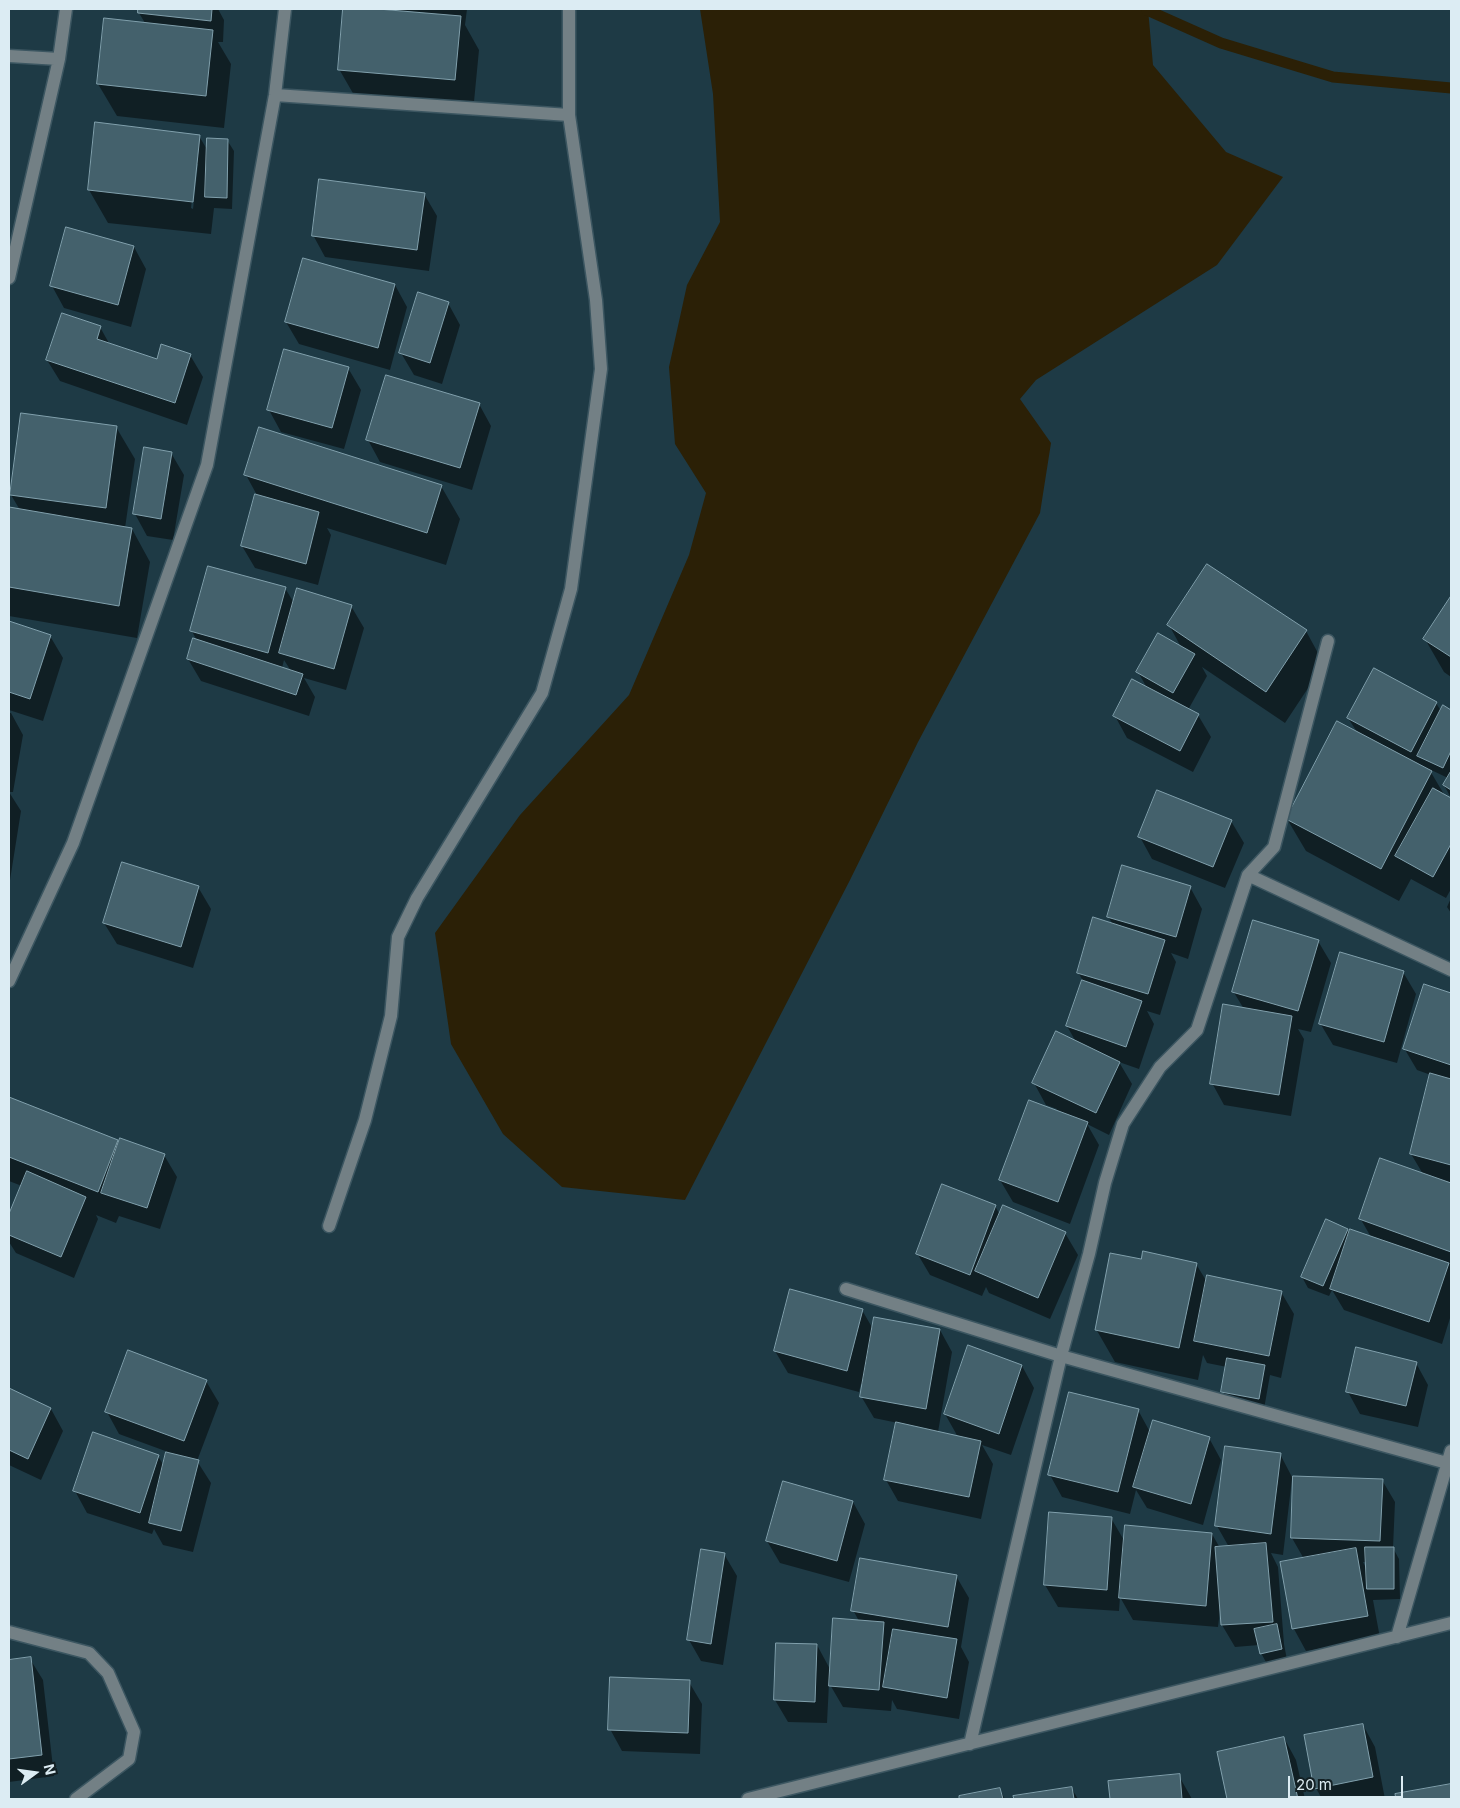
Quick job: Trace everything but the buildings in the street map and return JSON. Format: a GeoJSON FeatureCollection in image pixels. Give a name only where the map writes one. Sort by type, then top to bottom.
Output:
{"type":"FeatureCollection","features":[{"type":"Feature","properties":{"kind":"street"},"geometry":{"type":"LineString","coordinates":[[9,278],[59,59],[66,9]]}},
{"type":"Feature","properties":{"kind":"street"},"geometry":{"type":"LineString","coordinates":[[9,981],[72,843],[207,465],[274,95],[284,9]]}},
{"type":"Feature","properties":{"kind":"street"},"geometry":{"type":"LineString","coordinates":[[330,1226],[365,1120],[391,1016],[398,937],[417,898],[542,692],[571,589],[601,369],[596,300],[568,115],[569,9]]}},
{"type":"Feature","properties":{"kind":"street"},"geometry":{"type":"LineString","coordinates":[[9,56],[59,59]]}},
{"type":"Feature","properties":{"kind":"street"},"geometry":{"type":"LineString","coordinates":[[274,95],[568,115]]}},
{"type":"Feature","properties":{"kind":"street"},"geometry":{"type":"LineString","coordinates":[[970,1744],[1061,1356],[1089,1254],[1105,1183],[1123,1124],[1160,1067],[1197,1030],[1248,875],[1274,846],[1328,641]]}},
{"type":"Feature","properties":{"kind":"street"},"geometry":{"type":"LineString","coordinates":[[1248,875],[1451,970]]}},
{"type":"Feature","properties":{"kind":"street"},"geometry":{"type":"LineString","coordinates":[[846,1289],[1061,1356],[1449,1457],[1397,1637]]}},
{"type":"Feature","properties":{"kind":"street"},"geometry":{"type":"LineString","coordinates":[[748,1799],[1451,1623]]}},
{"type":"Feature","properties":{"kind":"street"},"geometry":{"type":"LineString","coordinates":[[9,1632],[89,1653],[108,1673],[134,1732],[129,1759],[76,1799]]}},
{"type":"Feature","properties":{"kind":"shaded area"},"geometry":{"type":"Polygon","coordinates":[[[700,9],[1148,9],[1153,65],[1226,152],[1283,177],[1217,265],[1036,380],[1020,399],[1051,443],[1040,513],[918,742],[850,880],[685,1200],[562,1187],[503,1134],[451,1044],[435,933],[520,815],[629,695],[689,555],[706,493],[675,444],[669,367],[687,285],[720,222],[713,94],[700,9]]]}},
{"type":"Feature","properties":{"kind":"waterway"},"geometry":{"type":"LineString","coordinates":[[1147,10],[1221,43],[1333,77],[1451,88]]}}]}
